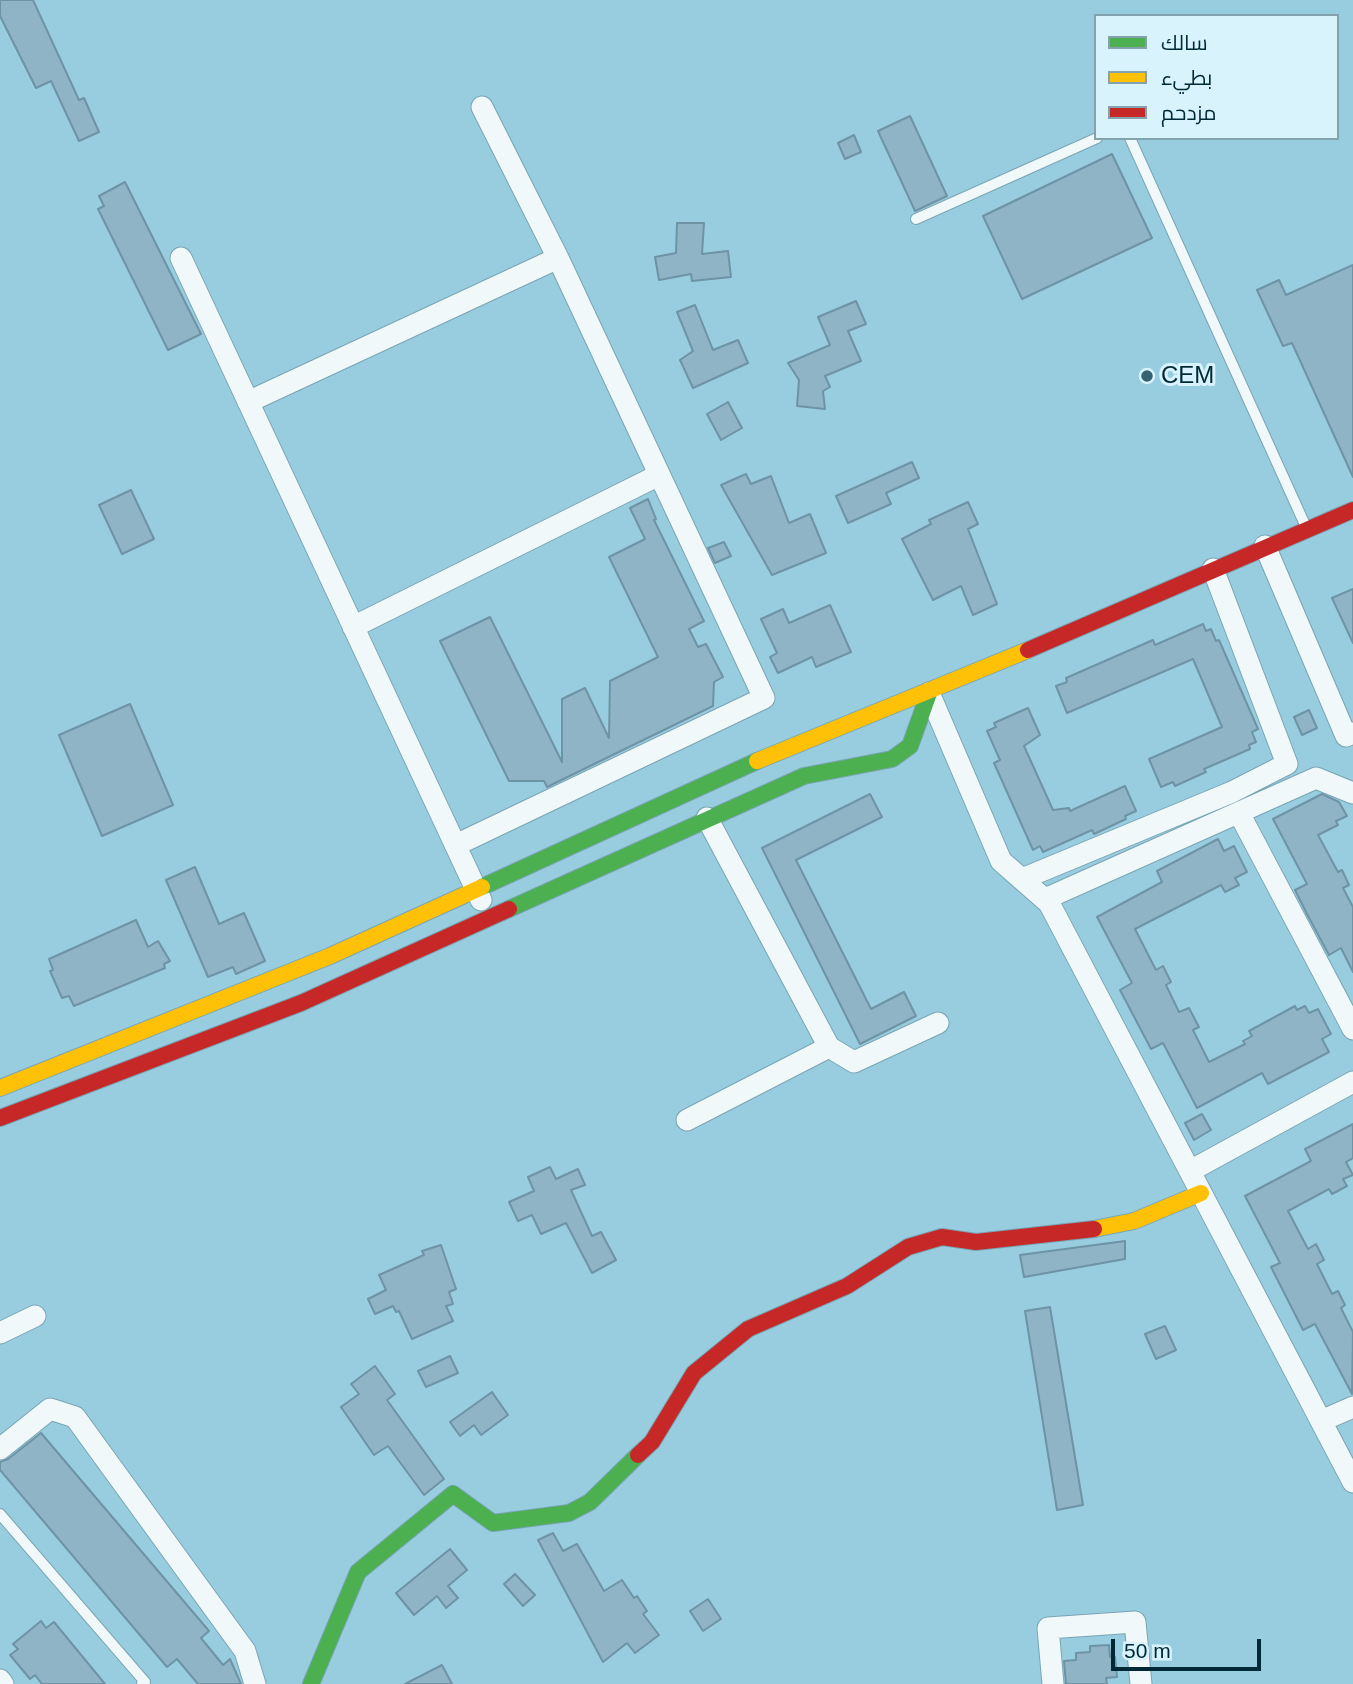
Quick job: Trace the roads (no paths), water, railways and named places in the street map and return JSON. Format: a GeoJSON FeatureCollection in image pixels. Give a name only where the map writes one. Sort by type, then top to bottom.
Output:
{"type":"FeatureCollection","features":[{"type":"Feature","properties":{"kind":"street"},"geometry":{"type":"LineString","coordinates":[[456,845],[764,698],[558,258],[482,107]]}},
{"type":"Feature","properties":{"kind":"street"},"geometry":{"type":"LineString","coordinates":[[181,257],[488,918]]}},
{"type":"Feature","properties":{"kind":"street"},"geometry":{"type":"LineString","coordinates":[[247,402],[558,258]]}},
{"type":"Feature","properties":{"kind":"street"},"geometry":{"type":"LineString","coordinates":[[353,627],[659,475]]}},
{"type":"Feature","properties":{"kind":"street"},"geometry":{"type":"LineString","coordinates":[[0,1088],[330,956],[789,747],[929,693],[1353,510]]}},
{"type":"Feature","properties":{"kind":"street"},"geometry":{"type":"LineString","coordinates":[[1265,546],[1346,736],[1353,733]]}},
{"type":"Feature","properties":{"kind":"street"},"geometry":{"type":"LineString","coordinates":[[1022,879],[1232,792],[1287,764],[1213,569]]}},
{"type":"Feature","properties":{"kind":"street"},"geometry":{"type":"LineString","coordinates":[[0,1118],[301,1003],[804,776],[892,759],[910,746],[929,693]]}},
{"type":"Feature","properties":{"kind":"street"},"geometry":{"type":"LineString","coordinates":[[929,693],[1001,860],[1045,900],[1353,1482]]}},
{"type":"Feature","properties":{"kind":"street"},"geometry":{"type":"LineString","coordinates":[[1045,900],[1316,778],[1353,793]]}},
{"type":"Feature","properties":{"kind":"street"},"geometry":{"type":"LineString","coordinates":[[1239,813],[1353,1029]]}},
{"type":"Feature","properties":{"kind":"street"},"geometry":{"type":"LineString","coordinates":[[706,818],[830,1047],[854,1062],[938,1023]]}},
{"type":"Feature","properties":{"kind":"street"},"geometry":{"type":"LineString","coordinates":[[687,1120],[830,1047]]}},
{"type":"Feature","properties":{"kind":"street"},"geometry":{"type":"LineString","coordinates":[[1190,1171],[1353,1082]]}},
{"type":"Feature","properties":{"kind":"street"},"geometry":{"type":"LineString","coordinates":[[312,1684],[358,1572],[453,1494],[493,1523],[569,1513],[590,1502],[652,1442],[694,1373],[748,1329],[781,1312],[847,1286],[908,1247],[942,1237],[976,1242],[1090,1230],[1134,1221],[1201,1193]]}},
{"type":"Feature","properties":{"kind":"street"},"geometry":{"type":"LineString","coordinates":[[0,1333],[35,1316]]}},
{"type":"Feature","properties":{"kind":"street"},"geometry":{"type":"LineString","coordinates":[[1321,1421],[1353,1407]]}},
{"type":"Feature","properties":{"kind":"street"},"geometry":{"type":"LineString","coordinates":[[0,1449],[51,1409],[75,1417],[245,1651],[255,1684]]}},
{"type":"Feature","properties":{"kind":"street"},"geometry":{"type":"LineString","coordinates":[[1054,1684],[1048,1628],[1135,1622],[1142,1684]]}},
{"type":"Feature","properties":{"kind":"street"},"geometry":{"type":"LineString","coordinates":[[0,1680],[4,1684]]}},
{"type":"Feature","properties":{"kind":"lane"},"geometry":{"type":"LineString","coordinates":[[916,219],[1094,139]]}},
{"type":"Feature","properties":{"kind":"lane"},"geometry":{"type":"LineString","coordinates":[[1131,140],[1307,530]]}},
{"type":"Feature","properties":{"kind":"lane"},"geometry":{"type":"LineString","coordinates":[[0,1514],[145,1682],[142,1684]]}},
{"type":"Feature","properties":{"kind":"place","name":"CEM"},"geometry":{"type":"Point","coordinates":[1147,376]}}]}
